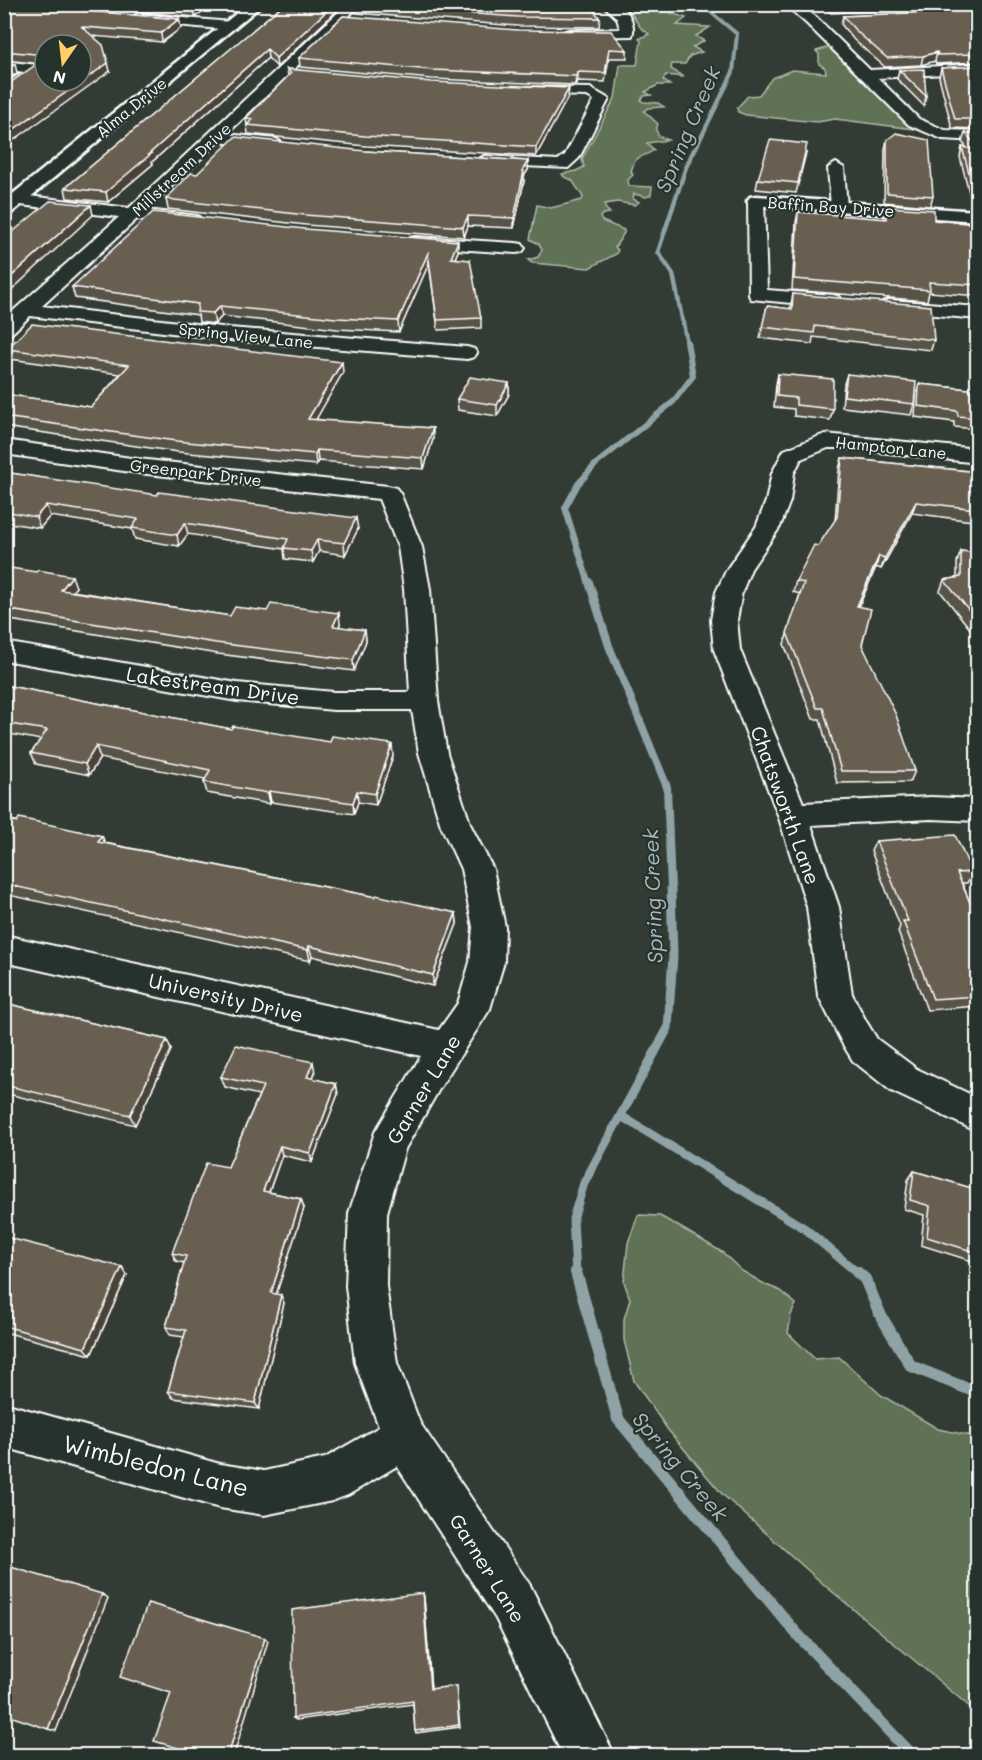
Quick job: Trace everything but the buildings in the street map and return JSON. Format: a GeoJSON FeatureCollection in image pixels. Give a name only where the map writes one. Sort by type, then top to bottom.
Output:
{"type":"FeatureCollection","features":[{"type":"Feature","properties":{"kind":"main road","name":"Alma Drive"},"geometry":{"type":"LineString","coordinates":[[9,203],[257,4]]}},
{"type":"Feature","properties":{"kind":"main road"},"geometry":{"type":"LineString","coordinates":[[186,38],[221,11]]}},
{"type":"Feature","properties":{"kind":"main road","name":"Baffin Bay Drive"},"geometry":{"type":"LineString","coordinates":[[756,201],[978,216]]}},
{"type":"Feature","properties":{"kind":"street","name":"Millstream Drive"},"geometry":{"type":"LineString","coordinates":[[4,330],[215,137],[355,4]]}},
{"type":"Feature","properties":{"kind":"street"},"geometry":{"type":"LineString","coordinates":[[558,34],[627,33],[628,24],[624,15],[608,4]]}},
{"type":"Feature","properties":{"kind":"street"},"geometry":{"type":"LineString","coordinates":[[790,4],[811,20],[914,122],[933,132],[978,136]]}},
{"type":"Feature","properties":{"kind":"street"},"geometry":{"type":"LineString","coordinates":[[118,16],[231,26]]}},
{"type":"Feature","properties":{"kind":"street"},"geometry":{"type":"LineString","coordinates":[[339,18],[363,20]]}},
{"type":"Feature","properties":{"kind":"street"},"geometry":{"type":"LineString","coordinates":[[811,20],[835,19]]}},
{"type":"Feature","properties":{"kind":"street"},"geometry":{"type":"LineString","coordinates":[[4,65],[37,69],[4,91]]}},
{"type":"Feature","properties":{"kind":"street"},"geometry":{"type":"LineString","coordinates":[[865,75],[978,68]]}},
{"type":"Feature","properties":{"kind":"street"},"geometry":{"type":"LineString","coordinates":[[284,72],[307,74]]}},
{"type":"Feature","properties":{"kind":"street"},"geometry":{"type":"LineString","coordinates":[[463,160],[562,165],[571,158],[602,99],[590,93],[516,91]]}},
{"type":"Feature","properties":{"kind":"street"},"geometry":{"type":"LineString","coordinates":[[215,137],[296,146]]}},
{"type":"Feature","properties":{"kind":"street"},"geometry":{"type":"LineString","coordinates":[[836,168],[839,207]]}},
{"type":"Feature","properties":{"kind":"street"},"geometry":{"type":"LineString","coordinates":[[756,201],[758,295],[851,303]]}},
{"type":"Feature","properties":{"kind":"street"},"geometry":{"type":"LineString","coordinates":[[9,203],[214,222]]}},
{"type":"Feature","properties":{"kind":"street"},"geometry":{"type":"LineString","coordinates":[[399,240],[516,248]]}},
{"type":"Feature","properties":{"kind":"street"},"geometry":{"type":"LineString","coordinates":[[874,305],[978,313]]}},
{"type":"Feature","properties":{"kind":"street","name":"Spring View Lane"},"geometry":{"type":"LineString","coordinates":[[26,310],[230,334],[467,353]]}},
{"type":"Feature","properties":{"kind":"street","name":"Hampton Lane"},"geometry":{"type":"LineString","coordinates":[[805,448],[825,441],[843,441],[978,456]]}},
{"type":"Feature","properties":{"kind":"street","name":"Greenpark Drive"},"geometry":{"type":"LineString","coordinates":[[4,447],[138,466],[388,493]]}},
{"type":"Feature","properties":{"kind":"street","name":"Chatsworth Lane"},"geometry":{"type":"LineString","coordinates":[[805,448],[792,455],[786,464],[778,501],[768,527],[739,569],[729,592],[724,620],[727,650],[793,815],[823,907],[835,995],[854,1032],[865,1050],[904,1080],[978,1116]]}},
{"type":"Feature","properties":{"kind":"street","name":"Garner Lane"},"geometry":{"type":"LineString","coordinates":[[388,493],[410,547],[417,589],[424,701],[434,753],[456,825],[477,869],[489,927],[487,962],[473,1009],[388,1144],[368,1213],[366,1286],[376,1364],[404,1437],[513,1602],[590,1755]]}},
{"type":"Feature","properties":{"kind":"street","name":"Lakestream Drive"},"geometry":{"type":"LineString","coordinates":[[4,651],[237,692],[334,701],[424,701]]}},
{"type":"Feature","properties":{"kind":"street"},"geometry":{"type":"LineString","coordinates":[[793,815],[931,808],[978,810]]}},
{"type":"Feature","properties":{"kind":"street","name":"University Drive"},"geometry":{"type":"LineString","coordinates":[[4,948],[447,1047]]}},
{"type":"Feature","properties":{"kind":"street","name":"Wimbledon Lane"},"geometry":{"type":"LineString","coordinates":[[4,1425],[220,1486],[264,1493],[332,1479],[404,1437]]}},
{"type":"Feature","properties":{"kind":"green space"},"geometry":{"type":"Polygon","coordinates":[[[620,5],[671,5],[673,7],[671,13],[686,18],[677,25],[710,27],[696,36],[704,41],[693,47],[702,52],[690,56],[685,64],[672,64],[671,69],[684,77],[666,75],[663,80],[670,85],[658,85],[645,92],[651,95],[644,96],[641,100],[658,103],[664,107],[648,108],[644,111],[658,124],[656,130],[659,136],[668,140],[647,143],[654,150],[637,159],[631,172],[633,175],[628,180],[629,186],[652,187],[651,195],[646,197],[634,194],[633,199],[639,202],[635,205],[617,202],[605,204],[605,208],[610,213],[600,217],[602,221],[624,230],[615,247],[618,250],[616,254],[589,268],[532,263],[528,260],[538,257],[542,250],[539,244],[530,239],[537,205],[551,208],[582,200],[583,197],[572,180],[562,174],[584,167],[582,159],[615,98],[620,65],[637,65],[641,41],[639,39],[649,34],[640,27],[630,11],[620,5]]]}},
{"type":"Feature","properties":{"kind":"green space"},"geometry":{"type":"Polygon","coordinates":[[[829,47],[914,129],[835,119],[817,122],[746,115],[738,112],[737,108],[748,96],[759,95],[772,78],[792,70],[826,73],[825,68],[819,64],[819,54],[816,51],[829,47]]]}},
{"type":"Feature","properties":{"kind":"green space"},"geometry":{"type":"Polygon","coordinates":[[[638,1215],[660,1216],[722,1252],[742,1271],[781,1291],[796,1304],[791,1315],[788,1333],[815,1359],[839,1357],[881,1395],[938,1429],[977,1437],[977,1713],[822,1583],[722,1494],[668,1430],[634,1381],[624,1340],[624,1319],[630,1299],[624,1282],[628,1243],[638,1215]]]}},
{"type":"Feature","properties":{"kind":"waterway","name":"Spring Creek"},"geometry":{"type":"LineString","coordinates":[[694,152],[733,72],[737,34],[701,4]]}},
{"type":"Feature","properties":{"kind":"waterway","name":"Spring Creek"},"geometry":{"type":"LineString","coordinates":[[687,343],[673,274],[658,252],[686,167],[694,150]]}},
{"type":"Feature","properties":{"kind":"waterway","name":"Spring Creek"},"geometry":{"type":"LineString","coordinates":[[589,584],[565,508],[578,484],[596,464],[673,402],[693,376],[687,341]]}},
{"type":"Feature","properties":{"kind":"waterway","name":"Spring Creek"},"geometry":{"type":"LineString","coordinates":[[589,582],[609,646],[667,787],[671,889]]}},
{"type":"Feature","properties":{"kind":"waterway","name":"Spring Creek"},"geometry":{"type":"LineString","coordinates":[[576,1274],[573,1219],[584,1183],[668,1028],[673,956],[671,887]]}},
{"type":"Feature","properties":{"kind":"waterway"},"geometry":{"type":"LineString","coordinates":[[621,1116],[804,1228],[859,1274]]}},
{"type":"Feature","properties":{"kind":"waterway","name":"Spring Creek"},"geometry":{"type":"LineString","coordinates":[[576,1272],[618,1419],[797,1634],[913,1756]]}},
{"type":"Feature","properties":{"kind":"waterway"},"geometry":{"type":"LineString","coordinates":[[857,1272],[865,1279],[881,1316],[911,1366],[978,1393]]}}]}
